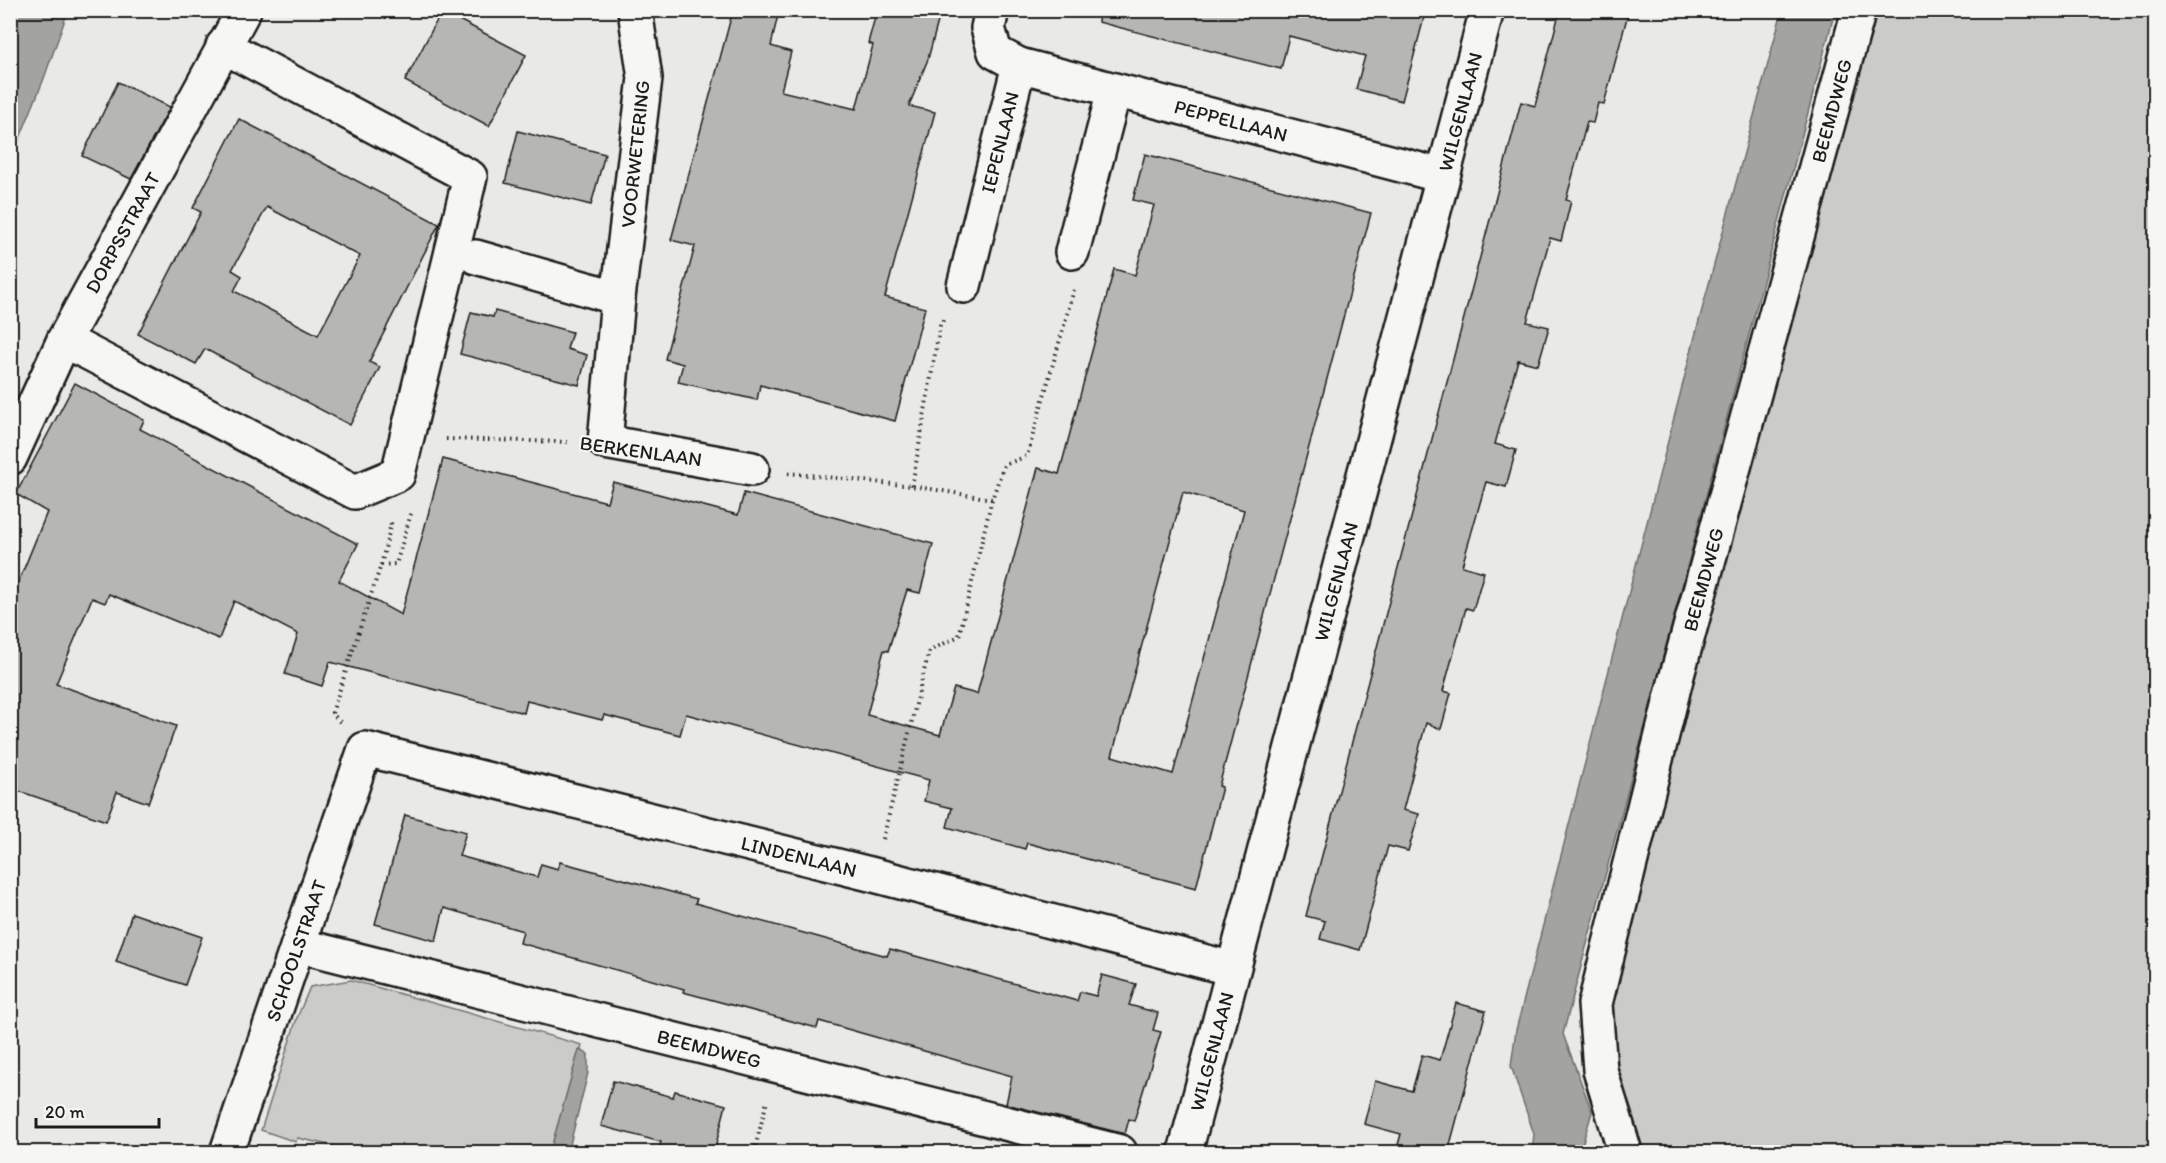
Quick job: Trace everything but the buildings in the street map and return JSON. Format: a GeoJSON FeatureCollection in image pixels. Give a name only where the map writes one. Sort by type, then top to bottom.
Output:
{"type":"FeatureCollection","features":[{"type":"Feature","properties":{"kind":"street","name":"DORPSSTRAAT"},"geometry":{"type":"LineString","coordinates":[[10,458],[64,340],[244,10]]}},
{"type":"Feature","properties":{"kind":"street","name":"VOORWETERING"},"geometry":{"type":"LineString","coordinates":[[605,442],[618,298],[645,78],[635,10]]}},
{"type":"Feature","properties":{"kind":"street","name":"IEPENLAAN"},"geometry":{"type":"LineString","coordinates":[[964,286],[1019,65],[995,52],[988,28],[992,10]]}},
{"type":"Feature","properties":{"kind":"street","name":"WILGENLAAN"},"geometry":{"type":"LineString","coordinates":[[1185,1152],[1487,10]]}},
{"type":"Feature","properties":{"kind":"street","name":"BEEMDWEG"},"geometry":{"type":"LineString","coordinates":[[1625,1152],[1600,1070],[1595,1004],[1676,679],[1859,10]]}},
{"type":"Feature","properties":{"kind":"street"},"geometry":{"type":"LineString","coordinates":[[64,340],[355,492],[398,474],[471,177],[223,46]]}},
{"type":"Feature","properties":{"kind":"street","name":"PEPPELLAAN"},"geometry":{"type":"LineString","coordinates":[[1019,65],[1443,177]]}},
{"type":"Feature","properties":{"kind":"street"},"geometry":{"type":"LineString","coordinates":[[1072,252],[1114,91]]}},
{"type":"Feature","properties":{"kind":"street"},"geometry":{"type":"LineString","coordinates":[[476,257],[618,298]]}},
{"type":"Feature","properties":{"kind":"street","name":"BERKENLAAN"},"geometry":{"type":"LineString","coordinates":[[605,442],[752,469]]}},
{"type":"Feature","properties":{"kind":"street","name":"LINDENLAAN"},"geometry":{"type":"LineString","coordinates":[[365,749],[874,875],[1233,969]]}},
{"type":"Feature","properties":{"kind":"street","name":"SCHOOLSTRAAT"},"geometry":{"type":"LineString","coordinates":[[227,1152],[365,749]]}},
{"type":"Feature","properties":{"kind":"street","name":"BEEMDWEG"},"geometry":{"type":"LineString","coordinates":[[298,945],[1120,1152]]}},
{"type":"Feature","properties":{"kind":"path"},"geometry":{"type":"LineString","coordinates":[[874,875],[929,651],[959,636],[992,499],[1004,465],[1027,456],[1080,267],[1072,252]]}},
{"type":"Feature","properties":{"kind":"path"},"geometry":{"type":"LineString","coordinates":[[912,486],[940,325],[964,286]]}},
{"type":"Feature","properties":{"kind":"path","name":"BERKENLAAN"},"geometry":{"type":"LineString","coordinates":[[443,439],[605,442]]}},
{"type":"Feature","properties":{"kind":"path"},"geometry":{"type":"LineString","coordinates":[[752,469],[912,486],[992,499]]}},
{"type":"Feature","properties":{"kind":"path"},"geometry":{"type":"LineString","coordinates":[[365,749],[332,713],[381,565],[396,564],[412,507]]}},
{"type":"Feature","properties":{"kind":"path"},"geometry":{"type":"LineString","coordinates":[[754,1152],[776,1066]]}},
{"type":"Feature","properties":{"kind":"shaded area"},"geometry":{"type":"Polygon","coordinates":[[[11,10],[68,11],[11,160],[11,10]]]}},
{"type":"Feature","properties":{"kind":"shaded area"},"geometry":{"type":"Polygon","coordinates":[[[1782,11],[1835,11],[1563,1034],[1592,1112],[1580,1152],[1532,1152],[1534,1134],[1511,1066],[1516,1030],[1699,321],[1782,11]]]}},
{"type":"Feature","properties":{"kind":"shaded area"},"geometry":{"type":"Polygon","coordinates":[[[1874,11],[2155,11],[2155,1152],[1635,1152],[1596,1041],[1874,11]]]}},
{"type":"Feature","properties":{"kind":"shaded area"},"geometry":{"type":"Polygon","coordinates":[[[351,980],[582,1045],[550,1152],[361,1152],[297,1138],[296,1142],[261,1130],[297,1018],[310,987],[351,980]]]}},
{"type":"Feature","properties":{"kind":"shaded area"},"geometry":{"type":"Polygon","coordinates":[[[579,1050],[588,1054],[588,1073],[568,1152],[550,1152],[579,1050]]]}}]}
